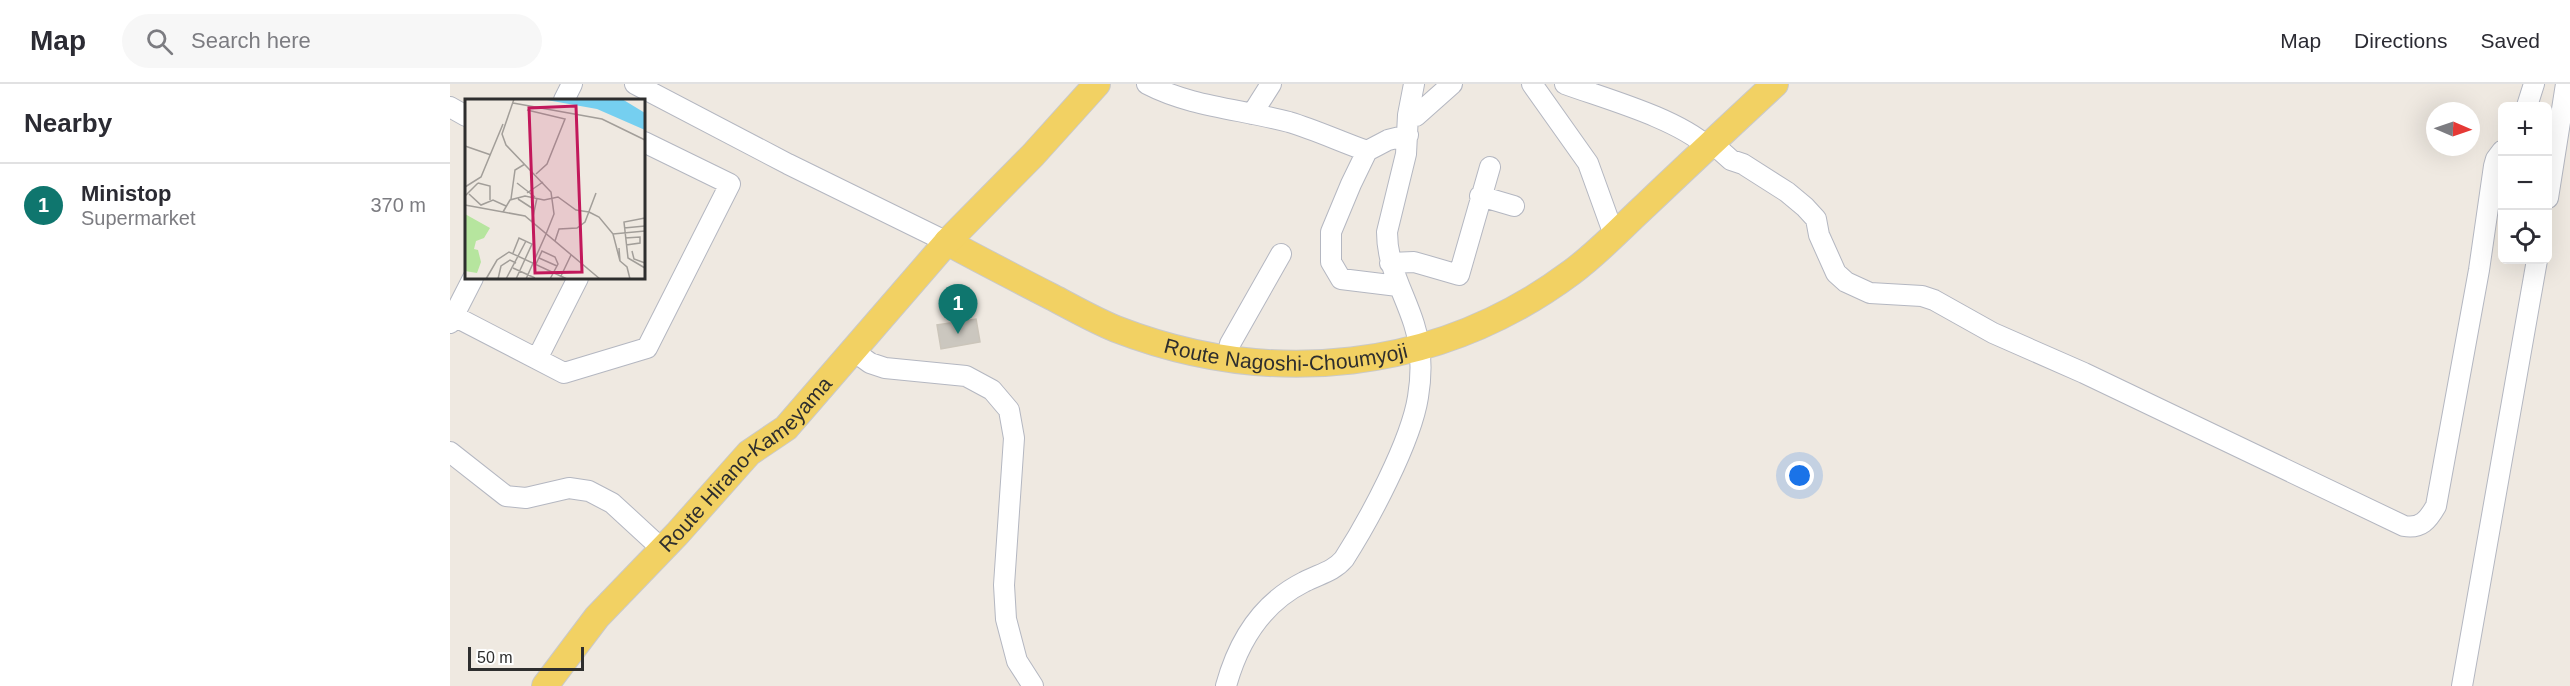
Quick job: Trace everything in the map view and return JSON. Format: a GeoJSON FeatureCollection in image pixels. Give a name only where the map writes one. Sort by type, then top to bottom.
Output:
{"type":"FeatureCollection","features":[{"type":"Feature","properties":{"kind":"main road"},"geometry":{"type":"LineString","coordinates":[[947,242],[1007,178],[1033,155],[1097,84]]}},
{"type":"Feature","properties":{"kind":"main road","name":"Route Nagoshi-Choumyoji"},"geometry":{"type":"LineString","coordinates":[[947,242],[1115,328],[1174,348],[1227,359],[1270,364],[1357,362],[1419,348],[1481,325],[1522,305],[1575,270],[1774,84]]}},
{"type":"Feature","properties":{"kind":"main road","name":"Route Hirano-Kameyama"},"geometry":{"type":"LineString","coordinates":[[545,686],[597,617],[749,453],[786,428],[947,242]]}},
{"type":"Feature","properties":{"kind":"street"},"geometry":{"type":"LineString","coordinates":[[564,99],[572,84]]}},
{"type":"Feature","properties":{"kind":"street"},"geometry":{"type":"LineString","coordinates":[[635,84],[788,164],[947,242]]}},
{"type":"Feature","properties":{"kind":"street"},"geometry":{"type":"LineString","coordinates":[[1147,84],[1187,101],[1290,122],[1367,151]]}},
{"type":"Feature","properties":{"kind":"street"},"geometry":{"type":"LineString","coordinates":[[1252,114],[1271,84]]}},
{"type":"Feature","properties":{"kind":"street"},"geometry":{"type":"LineString","coordinates":[[1226,686],[1236,656],[1261,614],[1286,592],[1338,567],[1351,549],[1396,460],[1415,410],[1420,382],[1419,348],[1414,324],[1390,262],[1387,232],[1406,154],[1408,115],[1414,84]]}},
{"type":"Feature","properties":{"kind":"street"},"geometry":{"type":"LineString","coordinates":[[1408,115],[1416,116],[1452,84]]}},
{"type":"Feature","properties":{"kind":"street"},"geometry":{"type":"LineString","coordinates":[[1532,84],[1588,163],[1614,235]]}},
{"type":"Feature","properties":{"kind":"street"},"geometry":{"type":"LineString","coordinates":[[1565,84],[1653,117],[1699,139],[1787,192],[1816,219],[1819,235],[1836,273],[1846,282],[1870,292],[1922,296],[1934,300],[1993,333],[2084,373],[2404,526],[2412,527],[2424,524],[2436,506],[2477,281],[2494,166],[2498,156]]}},
{"type":"Feature","properties":{"kind":"street"},"geometry":{"type":"LineString","coordinates":[[2528,102],[2534,84]]}},
{"type":"Feature","properties":{"kind":"street"},"geometry":{"type":"LineString","coordinates":[[2552,168],[2566,84]]}},
{"type":"Feature","properties":{"kind":"street"},"geometry":{"type":"LineString","coordinates":[[1398,286],[1341,279],[1331,262],[1331,232],[1367,151],[1388,140],[1408,135]]}},
{"type":"Feature","properties":{"kind":"street"},"geometry":{"type":"LineString","coordinates":[[472,279],[451,318],[564,374],[647,348],[730,184],[645,145]]}},
{"type":"Feature","properties":{"kind":"street"},"geometry":{"type":"LineString","coordinates":[[1390,262],[1414,262],[1459,275],[1490,167]]}},
{"type":"Feature","properties":{"kind":"street"},"geometry":{"type":"LineString","coordinates":[[1480,196],[1514,206]]}},
{"type":"Feature","properties":{"kind":"street"},"geometry":{"type":"LineString","coordinates":[[1227,359],[1230,344],[1281,254]]}},
{"type":"Feature","properties":{"kind":"street"},"geometry":{"type":"LineString","coordinates":[[2462,686],[2536,264]]}},
{"type":"Feature","properties":{"kind":"street"},"geometry":{"type":"LineString","coordinates":[[537,360],[578,279]]}},
{"type":"Feature","properties":{"kind":"street"},"geometry":{"type":"LineString","coordinates":[[852,350],[870,363],[885,368],[966,376],[992,390],[1009,410],[1014,438],[1004,585],[1006,619],[1017,661],[1033,686]]}},
{"type":"Feature","properties":{"kind":"street"},"geometry":{"type":"LineString","coordinates":[[450,452],[506,496],[526,498],[569,488],[589,491],[612,503],[662,549]]}},
{"type":"Feature","properties":{"kind":"building"},"geometry":{"type":"Polygon","coordinates":[[[976,319],[980,342],[941,349],[937,325],[976,319]]]}},
{"type":"Feature","properties":{"kind":"place","name":"Ministop"},"geometry":{"type":"Point","coordinates":[958,334]}}]}
